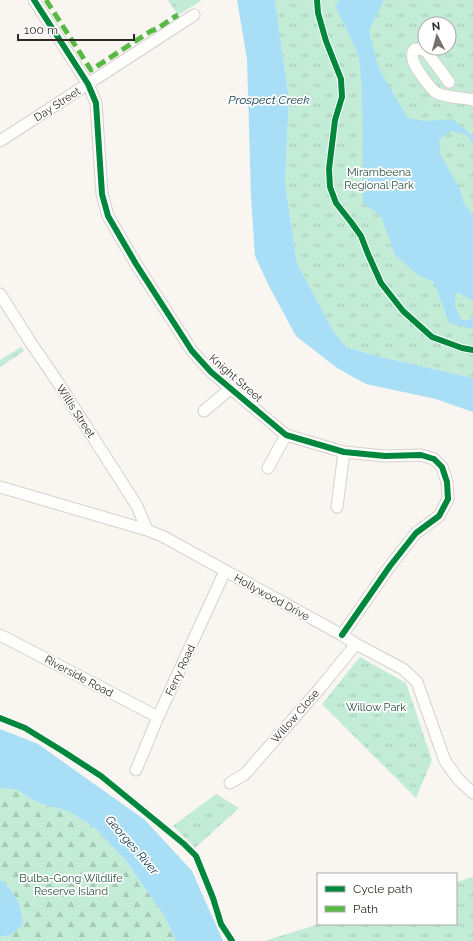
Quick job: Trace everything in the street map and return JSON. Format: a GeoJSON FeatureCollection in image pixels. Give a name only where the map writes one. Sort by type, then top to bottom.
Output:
{"type":"FeatureCollection","features":[{"type":"Feature","properties":{"kind":"street","name":"Knight Street"},"geometry":{"type":"LineString","coordinates":[[34,0],[88,84],[96,103],[102,194],[108,216],[136,264],[192,351],[211,372],[286,435],[344,452],[385,456],[421,455],[434,459],[442,468],[447,482],[448,499],[439,516],[416,533],[390,566],[342,635]]}},
{"type":"Feature","properties":{"kind":"street","name":"Day Street"},"geometry":{"type":"LineString","coordinates":[[0,141],[194,15]]}},
{"type":"Feature","properties":{"kind":"street"},"geometry":{"type":"LineString","coordinates":[[449,82],[426,51],[415,49],[412,52],[413,62],[430,88],[435,92],[443,95],[473,100]]}},
{"type":"Feature","properties":{"kind":"street","name":"Willis Street"},"geometry":{"type":"LineString","coordinates":[[0,294],[137,506],[147,530]]}},
{"type":"Feature","properties":{"kind":"street"},"geometry":{"type":"LineString","coordinates":[[204,411],[231,388]]}},
{"type":"Feature","properties":{"kind":"street"},"geometry":{"type":"LineString","coordinates":[[268,468],[286,435]]}},
{"type":"Feature","properties":{"kind":"street"},"geometry":{"type":"LineString","coordinates":[[337,507],[344,452]]}},
{"type":"Feature","properties":{"kind":"street","name":"Hollywood Drive"},"geometry":{"type":"LineString","coordinates":[[0,487],[164,536],[403,669],[417,682],[446,761],[458,779],[473,793]]}},
{"type":"Feature","properties":{"kind":"street","name":"Ferry Road"},"geometry":{"type":"LineString","coordinates":[[136,770],[158,717],[225,571]]}},
{"type":"Feature","properties":{"kind":"street","name":"Riverside Road"},"geometry":{"type":"LineString","coordinates":[[0,635],[158,717]]}},
{"type":"Feature","properties":{"kind":"street","name":"Willow Close"},"geometry":{"type":"LineString","coordinates":[[230,783],[245,774],[321,687],[356,644]]}},
{"type":"Feature","properties":{"kind":"green space"},"geometry":{"type":"Polygon","coordinates":[[[168,0],[202,0],[178,15],[168,0]]]}},
{"type":"Feature","properties":{"kind":"green space","name":"Mirambeena Regional Park"},"geometry":{"type":"Polygon","coordinates":[[[275,0],[473,0],[473,378],[377,356],[346,347],[334,332],[297,263],[285,183],[289,99],[275,0]]]}},
{"type":"Feature","properties":{"kind":"green space"},"geometry":{"type":"Polygon","coordinates":[[[21,347],[24,351],[0,367],[0,360],[21,347]]]}},
{"type":"Feature","properties":{"kind":"green space","name":"Willow Park"},"geometry":{"type":"Polygon","coordinates":[[[360,657],[406,683],[432,760],[416,798],[322,704],[360,657]]]}},
{"type":"Feature","properties":{"kind":"green space","name":"Bulba-Gong Wildlife Reserve Island"},"geometry":{"type":"Polygon","coordinates":[[[0,789],[18,790],[29,798],[42,804],[68,811],[95,828],[126,861],[165,917],[176,941],[0,941],[0,937],[11,935],[21,910],[10,889],[0,880],[0,789]]]}},
{"type":"Feature","properties":{"kind":"green space"},"geometry":{"type":"Polygon","coordinates":[[[216,794],[239,808],[195,848],[173,826],[216,794]]]}},
{"type":"Feature","properties":{"kind":"green space"},"geometry":{"type":"Polygon","coordinates":[[[473,877],[473,941],[264,941],[317,925],[457,925],[457,882],[473,877]]]}},
{"type":"Feature","properties":{"kind":"water","name":"Prospect Creek"},"geometry":{"type":"Polygon","coordinates":[[[237,0],[275,0],[289,99],[285,183],[297,263],[334,332],[346,347],[377,356],[473,378],[473,412],[436,399],[366,384],[337,368],[296,336],[270,288],[255,256],[251,197],[247,59],[237,0]]]}},
{"type":"Feature","properties":{"kind":"water"},"geometry":{"type":"Polygon","coordinates":[[[340,0],[383,0],[369,31],[379,69],[408,118],[426,121],[453,119],[473,136],[473,145],[467,135],[451,131],[439,140],[440,154],[460,189],[464,203],[473,216],[473,301],[457,292],[455,303],[462,320],[469,320],[473,317],[473,329],[449,323],[434,282],[418,275],[395,255],[381,216],[363,203],[362,89],[359,56],[335,5],[340,0]]]}},
{"type":"Feature","properties":{"kind":"water","name":"Georges River"},"geometry":{"type":"Polygon","coordinates":[[[0,729],[38,744],[145,820],[192,871],[223,941],[176,941],[165,917],[126,861],[95,828],[68,811],[42,804],[29,798],[18,790],[0,789],[0,729]]]}},
{"type":"Feature","properties":{"kind":"water"},"geometry":{"type":"Polygon","coordinates":[[[0,880],[7,885],[16,898],[21,911],[23,924],[11,935],[0,937],[0,880]]]}},
{"type":"Feature","properties":{"kind":"marked path"},"geometry":{"type":"LineString","coordinates":[[46,0],[91,70],[178,15]]}},
{"type":"Feature","properties":{"kind":"cycle path"},"geometry":{"type":"LineString","coordinates":[[34,0],[88,84],[96,103],[102,194],[108,216],[136,264],[192,351],[211,372],[286,435],[344,452],[385,456],[421,455],[434,459],[442,467],[447,482],[448,499],[439,516],[416,533],[390,566],[342,635]]}},
{"type":"Feature","properties":{"kind":"cycle path"},"geometry":{"type":"LineString","coordinates":[[317,0],[318,13],[326,41],[341,79],[342,97],[335,120],[329,169],[330,187],[336,203],[361,236],[381,283],[403,311],[432,337],[462,348],[473,350]]}},
{"type":"Feature","properties":{"kind":"cycle path"},"geometry":{"type":"LineString","coordinates":[[0,718],[25,728],[101,776],[184,844],[196,856],[213,898],[221,924],[232,941]]}}]}
